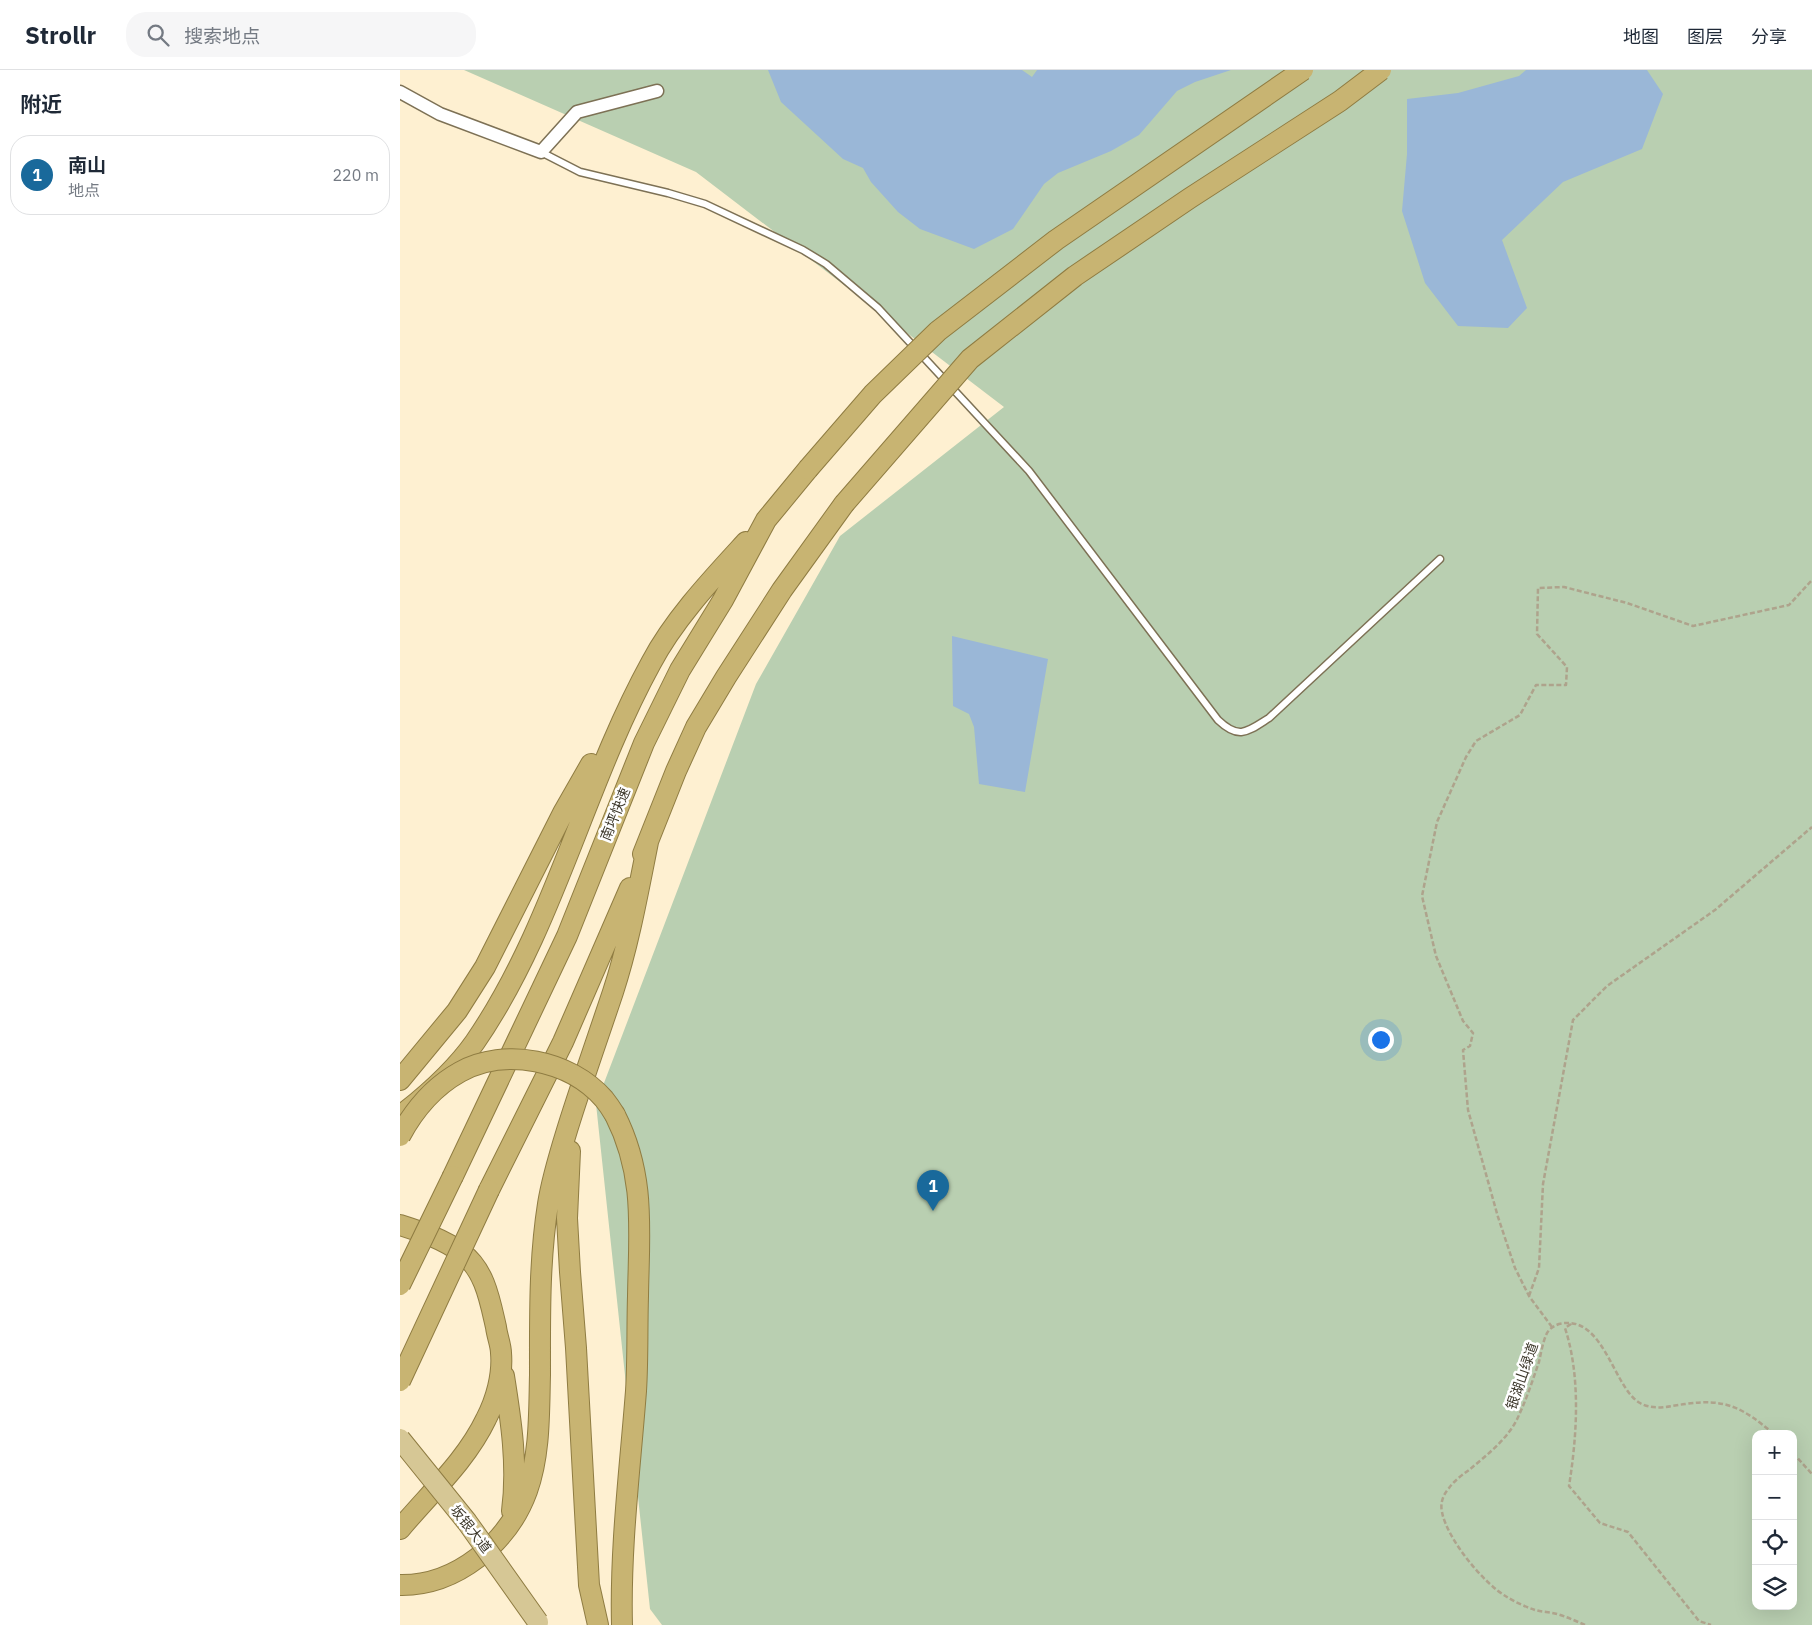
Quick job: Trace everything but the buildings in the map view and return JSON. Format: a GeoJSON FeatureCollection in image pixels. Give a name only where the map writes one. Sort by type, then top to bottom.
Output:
{"type":"FeatureCollection","features":[{"type":"Feature","properties":{"kind":"highway","name":"南坪快速"},"geometry":{"type":"LineString","coordinates":[[400,1286],[567,936],[644,742],[680,670],[723,600],[766,520],[873,394],[938,331],[1056,240],[1303,70]]}},
{"type":"Feature","properties":{"kind":"highway"},"geometry":{"type":"LineString","coordinates":[[400,1381],[490,1190],[563,1042],[622,908],[676,771],[696,727],[782,590],[844,504],[970,359],[1075,276],[1190,198],[1340,101],[1381,70]]}},
{"type":"Feature","properties":{"kind":"highway"},"geometry":{"type":"LineString","coordinates":[[400,1116],[459,1061],[474,1043],[502,999],[541,920],[591,792],[626,710],[651,661],[675,625],[722,568],[766,520]]}},
{"type":"Feature","properties":{"kind":"highway"},"geometry":{"type":"LineString","coordinates":[[400,1080],[457,1012],[485,967],[563,813],[588,768],[626,710]]}},
{"type":"Feature","properties":{"kind":"highway"},"geometry":{"type":"LineString","coordinates":[[400,1585],[435,1580],[460,1570],[482,1554],[510,1525],[527,1492],[534,1462],[539,1422],[541,1270],[548,1202],[556,1166],[573,1111],[613,992],[630,930],[648,842]]}},
{"type":"Feature","properties":{"kind":"highway"},"geometry":{"type":"LineString","coordinates":[[400,1136],[418,1108],[444,1082],[480,1064],[515,1059],[532,1060],[548,1064],[578,1078],[605,1100],[624,1134],[636,1174],[639,1196],[636,1388],[623,1565],[622,1625]]}},
{"type":"Feature","properties":{"kind":"highway"},"geometry":{"type":"LineString","coordinates":[[573,1111],[567,1218],[578,1367],[589,1585],[598,1625]]}},
{"type":"Feature","properties":{"kind":"highway"},"geometry":{"type":"LineString","coordinates":[[400,1225],[422,1232],[463,1254],[479,1274],[488,1293],[501,1353],[513,1446],[514,1491],[510,1525]]}},
{"type":"Feature","properties":{"kind":"highway"},"geometry":{"type":"LineString","coordinates":[[400,1529],[450,1471],[473,1442],[482,1427],[496,1393],[501,1353]]}},
{"type":"Feature","properties":{"kind":"main road","name":"坂银大道"},"geometry":{"type":"LineString","coordinates":[[400,1439],[492,1556],[538,1622]]}},
{"type":"Feature","properties":{"kind":"street"},"geometry":{"type":"LineString","coordinates":[[400,92],[440,114],[541,152],[577,112],[657,91]]}},
{"type":"Feature","properties":{"kind":"lane"},"geometry":{"type":"LineString","coordinates":[[541,152],[580,172],[705,204],[803,250],[841,276],[878,308],[1029,471],[1218,720],[1228,730],[1236,733],[1248,731],[1269,718],[1440,559]]}},
{"type":"Feature","properties":{"kind":"path"},"geometry":{"type":"LineString","coordinates":[[1769,1430],[1736,1407],[1722,1403],[1686,1404],[1665,1408],[1650,1407],[1640,1403],[1629,1393],[1613,1364],[1595,1338],[1584,1328],[1572,1322],[1552,1327],[1529,1296],[1515,1268],[1468,1110],[1463,1050],[1470,1046],[1473,1033],[1463,1021],[1436,956],[1422,896],[1437,822],[1466,757],[1476,741],[1520,715],[1536,685],[1566,685],[1567,667],[1537,634],[1538,588],[1564,587],[1627,602],[1693,626],[1789,605],[1812,580]]}},
{"type":"Feature","properties":{"kind":"path"},"geometry":{"type":"LineString","coordinates":[[1529,1296],[1540,1268],[1542,1184],[1573,1020],[1607,986],[1715,910],[1812,827]]}},
{"type":"Feature","properties":{"kind":"path"},"geometry":{"type":"LineString","coordinates":[[1572,1322],[1566,1328],[1570,1341],[1576,1400],[1575,1447],[1568,1486],[1600,1523],[1628,1532],[1699,1622],[1711,1625]]}},
{"type":"Feature","properties":{"kind":"path","name":"银湖山绿道"},"geometry":{"type":"LineString","coordinates":[[1552,1327],[1547,1334],[1537,1368],[1519,1416],[1508,1433],[1450,1486],[1442,1499],[1441,1512],[1466,1558],[1494,1588],[1508,1598],[1535,1610],[1567,1617],[1585,1625]]}},
{"type":"Feature","properties":{"kind":"path"},"geometry":{"type":"LineString","coordinates":[[1797,1457],[1812,1474]]}},
{"type":"Feature","properties":{"kind":"green space"},"geometry":{"type":"Polygon","coordinates":[[[464,70],[1812,70],[1812,1625],[662,1625],[650,1609],[596,1104],[756,684],[840,536],[1004,407],[696,172],[464,70]]]}},
{"type":"Feature","properties":{"kind":"water"},"geometry":{"type":"Polygon","coordinates":[[[768,70],[1022,70],[1032,77],[1037,70],[1231,70],[1195,82],[1177,91],[1139,135],[1111,151],[1058,173],[1044,184],[1013,229],[974,249],[920,229],[898,212],[871,182],[863,168],[843,159],[781,102],[768,70]]]}},
{"type":"Feature","properties":{"kind":"water"},"geometry":{"type":"Polygon","coordinates":[[[1526,70],[1647,70],[1663,94],[1642,149],[1563,182],[1502,240],[1527,308],[1508,328],[1458,326],[1425,283],[1402,211],[1407,154],[1407,99],[1458,93],[1519,76],[1526,70]]]}},
{"type":"Feature","properties":{"kind":"water"},"geometry":{"type":"Polygon","coordinates":[[[952,636],[1048,659],[1025,792],[979,784],[974,727],[969,714],[953,706],[952,636]]]}},
{"type":"Feature","properties":{"kind":"place","name":"南山"},"geometry":{"type":"Point","coordinates":[933,1211]}}]}
